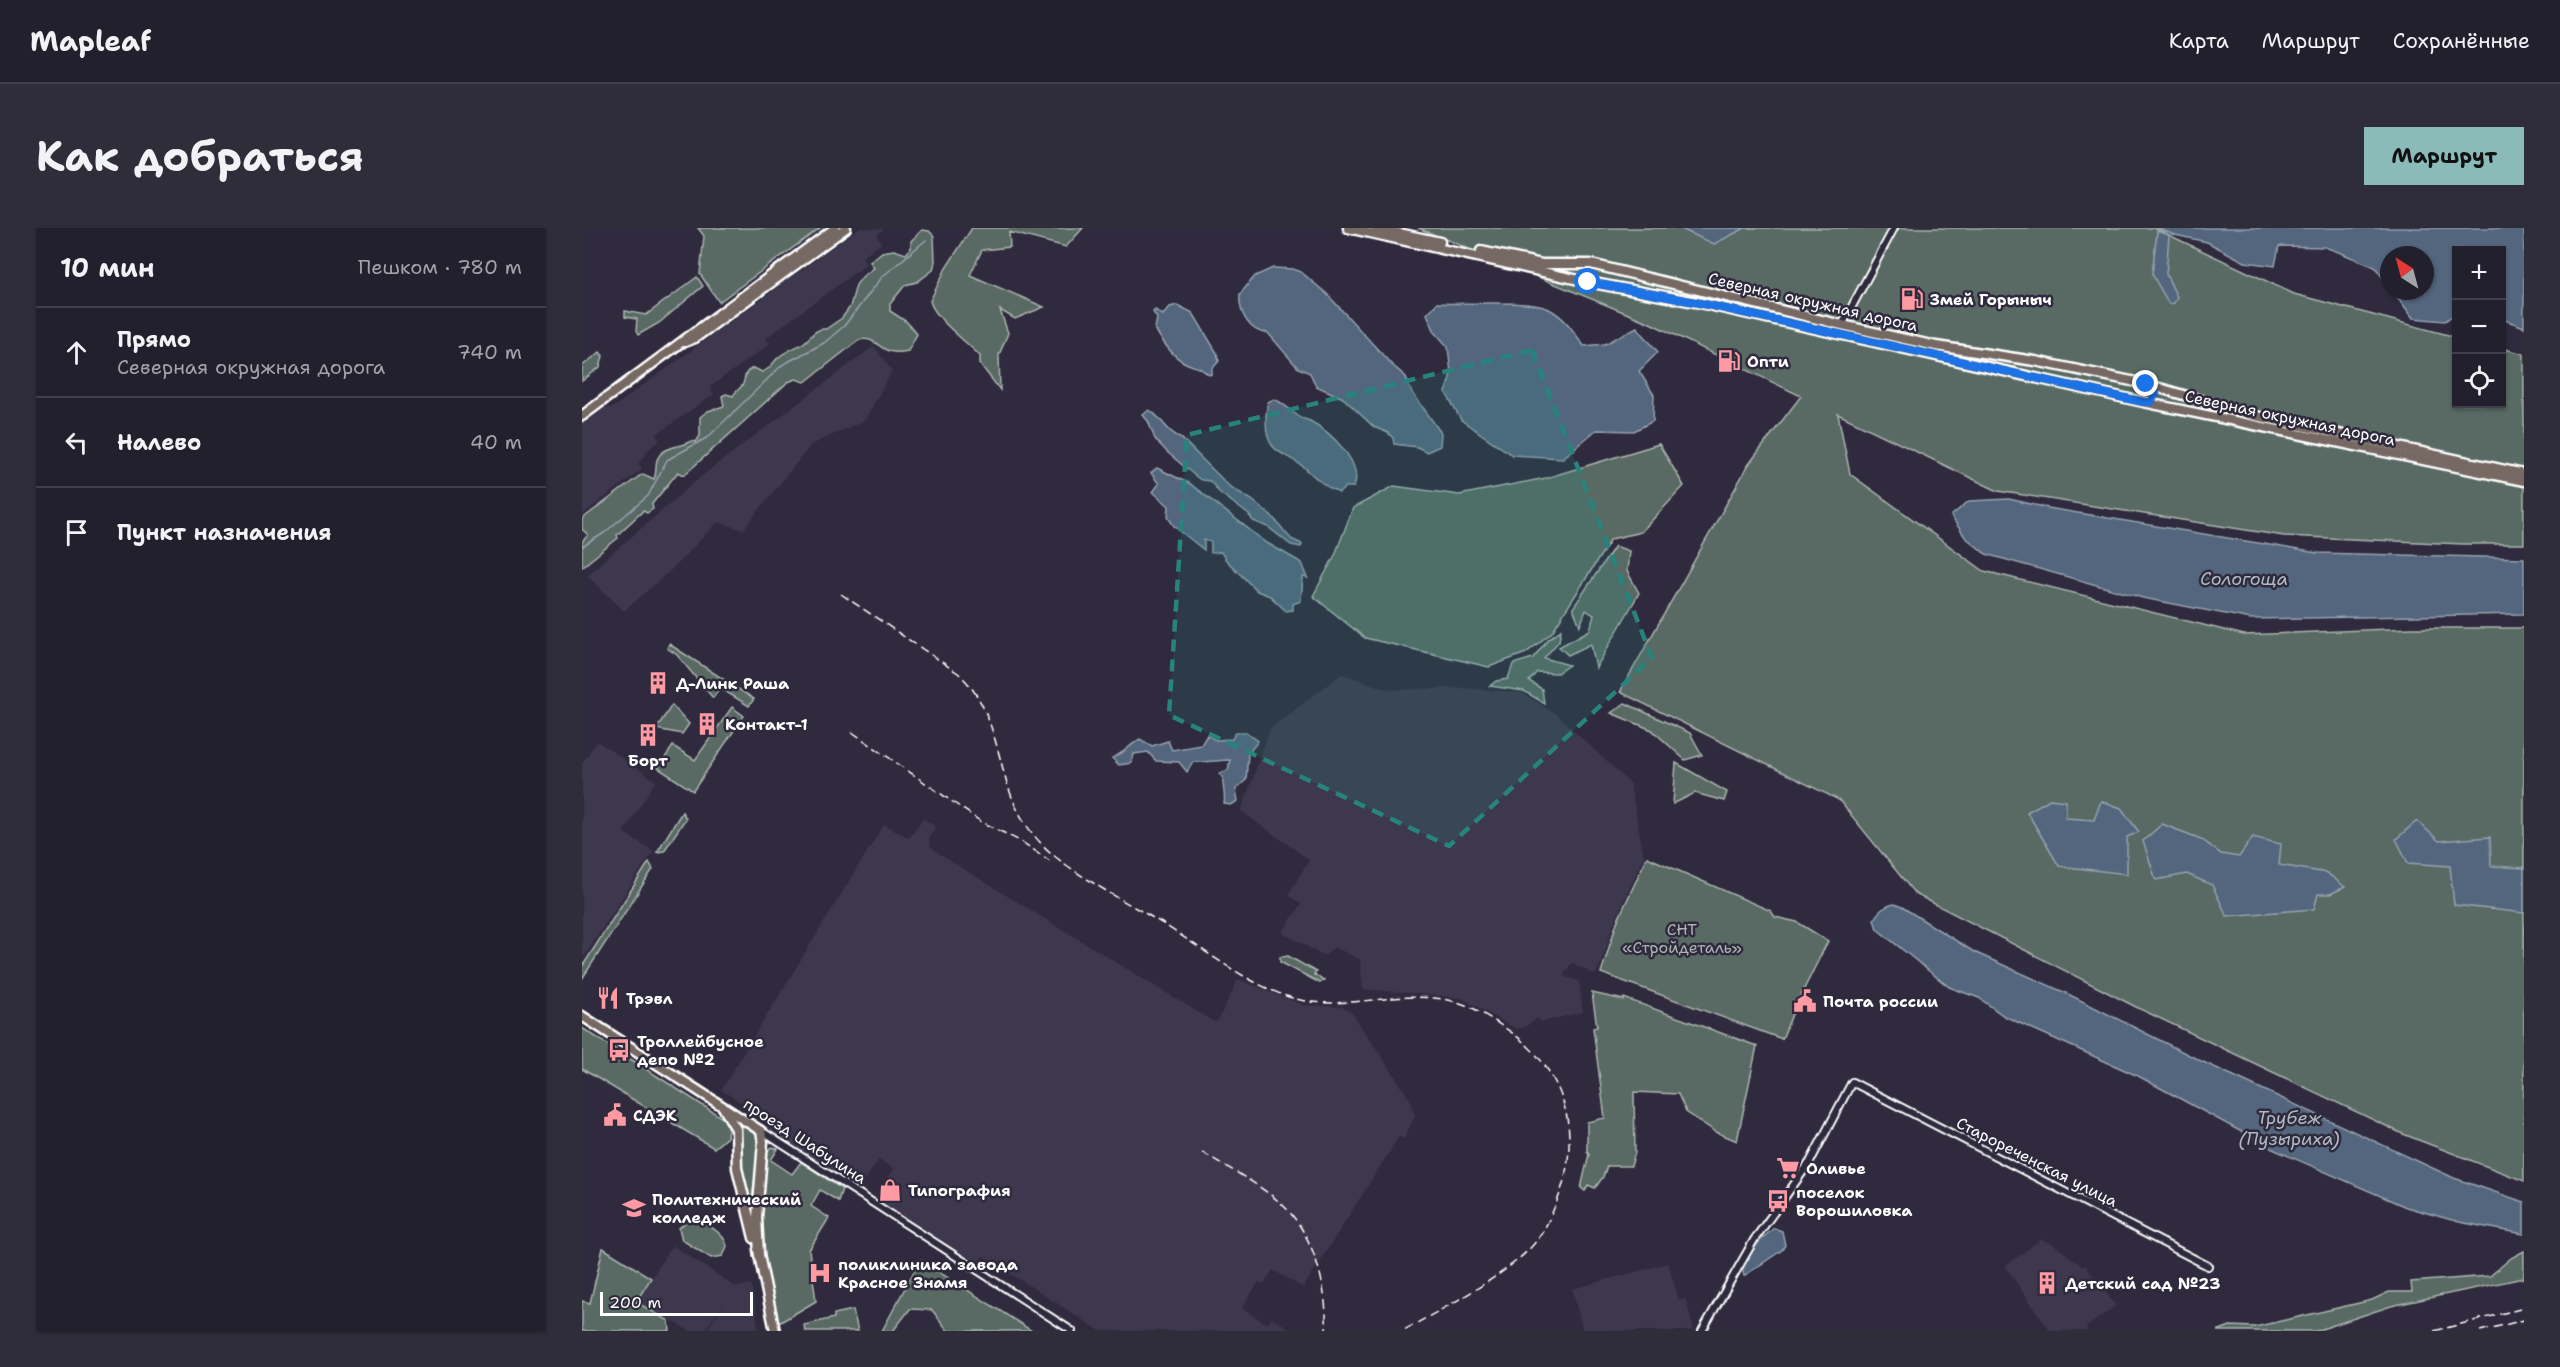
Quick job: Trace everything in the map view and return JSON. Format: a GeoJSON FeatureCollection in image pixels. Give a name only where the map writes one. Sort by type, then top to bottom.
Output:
{"type":"FeatureCollection","features":[{"type":"Feature","properties":{"kind":"main road"},"geometry":{"type":"LineString","coordinates":[[582,416],[681,344],[691,333],[836,228]]}},
{"type":"Feature","properties":{"kind":"main road"},"geometry":{"type":"LineString","coordinates":[[681,344],[695,338],[846,228]]}},
{"type":"Feature","properties":{"kind":"main road","name":"Северная окружная дорога"},"geometry":{"type":"LineString","coordinates":[[1348,228],[1588,282],[1695,302],[2143,402],[2524,481]]}},
{"type":"Feature","properties":{"kind":"main road","name":"Северная окружная дорога"},"geometry":{"type":"LineString","coordinates":[[1376,228],[1542,264],[1591,264],[1936,346],[2035,361],[2146,384],[2251,415],[2524,474]]}},
{"type":"Feature","properties":{"kind":"main road"},"geometry":{"type":"LineString","coordinates":[[1588,282],[1581,278],[1579,271],[1584,265],[1591,264]]}},
{"type":"Feature","properties":{"kind":"main road"},"geometry":{"type":"LineString","coordinates":[[2143,402],[2151,402],[2156,394],[2154,388],[2146,384]]}},
{"type":"Feature","properties":{"kind":"main road","name":"проезд Шабулина"},"geometry":{"type":"LineString","coordinates":[[582,1016],[759,1129]]}},
{"type":"Feature","properties":{"kind":"main road"},"geometry":{"type":"LineString","coordinates":[[720,1104],[736,1129]]}},
{"type":"Feature","properties":{"kind":"main road"},"geometry":{"type":"LineString","coordinates":[[746,1120],[739,1122],[736,1129],[737,1168],[775,1331]]}},
{"type":"Feature","properties":{"kind":"main road"},"geometry":{"type":"LineString","coordinates":[[759,1129],[763,1137],[757,1217],[759,1255]]}},
{"type":"Feature","properties":{"kind":"street"},"geometry":{"type":"LineString","coordinates":[[1842,325],[1894,228]]}},
{"type":"Feature","properties":{"kind":"street","name":"Старореченская улица"},"geometry":{"type":"LineString","coordinates":[[1702,1331],[1754,1240],[1810,1162],[1852,1082],[2208,1266]]}},
{"type":"Feature","properties":{"kind":"street","name":"проезд Шабулина"},"geometry":{"type":"LineString","coordinates":[[759,1129],[1072,1331]]}},
{"type":"Feature","properties":{"kind":"street"},"geometry":{"type":"LineString","coordinates":[[762,1151],[769,1144],[783,1145]]}},
{"type":"Feature","properties":{"kind":"highlighted area"},"geometry":{"type":"Polygon","coordinates":[[[1532,350],[1652,658],[1449,846],[1169,715],[1187,435],[1532,350]]]}},
{"type":"Feature","properties":{"kind":"shaded area"},"geometry":{"type":"Polygon","coordinates":[[[859,228],[884,229],[876,235],[882,243],[862,257],[867,264],[766,338],[770,344],[710,387],[714,394],[656,435],[660,441],[645,452],[647,455],[638,462],[642,469],[582,515],[582,425],[604,407],[612,408],[859,228]]]}},
{"type":"Feature","properties":{"kind":"shaded area"},"geometry":{"type":"Polygon","coordinates":[[[874,346],[892,371],[865,420],[811,445],[743,530],[718,522],[669,572],[624,611],[587,575],[704,474],[874,346]]]}},
{"type":"Feature","properties":{"kind":"shaded area"},"geometry":{"type":"Polygon","coordinates":[[[1342,674],[1389,690],[1460,688],[1522,693],[1557,715],[1630,783],[1644,856],[1614,923],[1601,964],[1595,975],[1572,963],[1563,976],[1579,981],[1583,1012],[1542,1022],[1538,1018],[1525,1027],[1516,1029],[1462,998],[1363,989],[1360,960],[1334,947],[1325,956],[1282,933],[1301,904],[1288,895],[1309,860],[1241,811],[1270,729],[1342,674]]]}},
{"type":"Feature","properties":{"kind":"shaded area"},"geometry":{"type":"Polygon","coordinates":[[[597,741],[656,781],[623,832],[653,851],[582,960],[582,763],[597,741]]]}},
{"type":"Feature","properties":{"kind":"shaded area"},"geometry":{"type":"Polygon","coordinates":[[[923,818],[936,826],[929,837],[930,846],[936,852],[1214,1022],[1218,1020],[1238,979],[1303,1005],[1342,1007],[1352,1013],[1411,1101],[1415,1116],[1404,1139],[1399,1137],[1303,1288],[1273,1270],[1264,1284],[1259,1282],[1242,1308],[1267,1324],[1272,1318],[1294,1331],[1100,1331],[983,1256],[977,1264],[875,1198],[894,1169],[879,1159],[860,1188],[766,1128],[770,1121],[721,1090],[884,824],[909,838],[923,818]]]}},
{"type":"Feature","properties":{"kind":"shaded area"},"geometry":{"type":"Polygon","coordinates":[[[2041,1239],[2053,1244],[2082,1266],[2085,1265],[2116,1306],[2086,1327],[2088,1331],[2050,1331],[2005,1266],[2041,1239]]]}},
{"type":"Feature","properties":{"kind":"shaded area"},"geometry":{"type":"Polygon","coordinates":[[[672,1245],[736,1287],[751,1284],[759,1331],[706,1331],[727,1299],[704,1331],[690,1331],[637,1302],[672,1245]]]}},
{"type":"Feature","properties":{"kind":"shaded area"},"geometry":{"type":"Polygon","coordinates":[[[1668,1263],[1679,1300],[1686,1299],[1694,1331],[1583,1331],[1572,1289],[1668,1263]]]}},
{"type":"Feature","properties":{"kind":"green space"},"geometry":{"type":"Polygon","coordinates":[[[698,228],[820,228],[719,302],[700,274],[704,236],[698,228]]]}},
{"type":"Feature","properties":{"kind":"green space"},"geometry":{"type":"Polygon","coordinates":[[[972,228],[1083,228],[1066,247],[1009,232],[1010,247],[982,250],[970,275],[1044,307],[1015,319],[1000,310],[1008,333],[999,355],[1000,390],[980,364],[980,356],[944,322],[930,301],[946,268],[972,228]]]}},
{"type":"Feature","properties":{"kind":"green space"},"geometry":{"type":"Polygon","coordinates":[[[1418,228],[2154,228],[2294,294],[2452,336],[2452,408],[2506,408],[2506,349],[2524,354],[2524,544],[2463,544],[2284,536],[1998,491],[1838,414],[1850,474],[1984,571],[2244,635],[2413,628],[2524,628],[2524,1181],[2403,1134],[2136,1007],[1915,894],[1839,800],[1620,692],[1749,464],[1801,396],[1648,322],[1418,228]]]}},
{"type":"Feature","properties":{"kind":"green space"},"geometry":{"type":"Polygon","coordinates":[[[922,230],[929,231],[934,236],[933,270],[917,282],[905,285],[890,304],[890,311],[907,322],[917,334],[908,351],[891,352],[866,339],[859,340],[805,382],[796,379],[788,382],[684,475],[678,472],[652,504],[653,509],[647,513],[643,511],[617,535],[618,538],[582,567],[582,542],[588,535],[582,529],[582,519],[643,474],[654,479],[656,462],[660,455],[672,447],[691,441],[696,442],[700,436],[700,417],[708,411],[724,406],[722,396],[726,394],[733,396],[742,386],[748,371],[754,368],[765,371],[780,356],[842,318],[850,307],[856,285],[874,268],[870,262],[882,252],[894,250],[906,254],[911,248],[911,241],[922,230]]]}},
{"type":"Feature","properties":{"kind":"green space"},"geometry":{"type":"Polygon","coordinates":[[[697,277],[703,286],[659,323],[638,335],[637,319],[625,317],[625,311],[646,315],[697,277]]]}},
{"type":"Feature","properties":{"kind":"green space"},"geometry":{"type":"Polygon","coordinates":[[[600,352],[603,356],[600,367],[582,381],[582,366],[600,352]]]}},
{"type":"Feature","properties":{"kind":"green space"},"geometry":{"type":"Polygon","coordinates":[[[1659,444],[1684,486],[1641,532],[1611,539],[1552,632],[1526,653],[1489,667],[1365,638],[1313,596],[1335,555],[1353,508],[1394,486],[1459,495],[1546,478],[1659,444]]]}},
{"type":"Feature","properties":{"kind":"green space"},"geometry":{"type":"Polygon","coordinates":[[[1615,546],[1629,551],[1627,571],[1639,593],[1596,668],[1591,644],[1568,655],[1559,647],[1590,630],[1594,615],[1586,610],[1580,626],[1573,608],[1615,546]]]}},
{"type":"Feature","properties":{"kind":"green space"},"geometry":{"type":"Polygon","coordinates":[[[1561,630],[1559,641],[1544,658],[1569,665],[1557,673],[1537,672],[1529,681],[1542,689],[1544,703],[1524,691],[1490,686],[1496,681],[1508,679],[1513,664],[1533,658],[1548,639],[1561,630]]]}},
{"type":"Feature","properties":{"kind":"green space"},"geometry":{"type":"Polygon","coordinates":[[[669,644],[754,699],[749,706],[720,688],[713,698],[677,655],[667,648],[669,644]]]}},
{"type":"Feature","properties":{"kind":"green space"},"geometry":{"type":"Polygon","coordinates":[[[1625,703],[1690,733],[1702,755],[1685,760],[1652,730],[1611,713],[1625,703]]]}},
{"type":"Feature","properties":{"kind":"green space"},"geometry":{"type":"Polygon","coordinates":[[[672,705],[689,724],[682,734],[656,729],[672,705]]]}},
{"type":"Feature","properties":{"kind":"green space"},"geometry":{"type":"Polygon","coordinates":[[[732,707],[744,716],[693,791],[658,768],[673,746],[695,760],[732,707]]]}},
{"type":"Feature","properties":{"kind":"green space"},"geometry":{"type":"Polygon","coordinates":[[[1676,763],[1727,792],[1724,801],[1695,793],[1673,804],[1676,763]]]}},
{"type":"Feature","properties":{"kind":"green space"},"geometry":{"type":"Polygon","coordinates":[[[682,812],[686,818],[664,851],[657,852],[682,812]]]}},
{"type":"Feature","properties":{"kind":"green space","name":"СНТ «Стройдеталь»"},"geometry":{"type":"Polygon","coordinates":[[[1647,857],[1771,911],[1775,917],[1797,922],[1828,941],[1795,1007],[1782,1039],[1601,973],[1617,922],[1647,857]]]}},
{"type":"Feature","properties":{"kind":"green space"},"geometry":{"type":"Polygon","coordinates":[[[649,862],[653,869],[582,979],[582,967],[649,862]]]}},
{"type":"Feature","properties":{"kind":"green space"},"geometry":{"type":"Polygon","coordinates":[[[1288,956],[1316,972],[1314,975],[1324,980],[1320,983],[1280,962],[1280,957],[1288,956]]]}},
{"type":"Feature","properties":{"kind":"green space","name":"СНТ «Стройдеталь»"},"geometry":{"type":"Polygon","coordinates":[[[1592,993],[1624,1000],[1624,998],[1757,1046],[1737,1141],[1716,1132],[1686,1112],[1678,1094],[1634,1092],[1635,1153],[1631,1166],[1607,1166],[1595,1188],[1588,1185],[1585,1191],[1581,1188],[1589,1154],[1587,1151],[1587,1122],[1605,1118],[1593,1028],[1597,1027],[1592,993]]]}},
{"type":"Feature","properties":{"kind":"green space"},"geometry":{"type":"Polygon","coordinates":[[[582,1028],[724,1119],[728,1128],[727,1137],[714,1148],[582,1069],[582,1028]]]}},
{"type":"Feature","properties":{"kind":"green space"},"geometry":{"type":"Polygon","coordinates":[[[744,1125],[759,1135],[760,1140],[751,1205],[740,1170],[739,1128],[744,1125]]]}},
{"type":"Feature","properties":{"kind":"green space"},"geometry":{"type":"Polygon","coordinates":[[[772,1147],[778,1149],[771,1160],[792,1174],[801,1162],[842,1189],[838,1201],[820,1190],[811,1206],[829,1218],[809,1250],[816,1301],[779,1323],[761,1238],[765,1153],[772,1147]]]}},
{"type":"Feature","properties":{"kind":"green space"},"geometry":{"type":"Polygon","coordinates":[[[690,1218],[701,1221],[722,1236],[727,1246],[723,1256],[711,1258],[682,1240],[679,1228],[690,1218]]]}},
{"type":"Feature","properties":{"kind":"green space"},"geometry":{"type":"Polygon","coordinates":[[[603,1248],[651,1278],[636,1302],[669,1321],[670,1331],[582,1331],[582,1301],[590,1303],[603,1248]]]}},
{"type":"Feature","properties":{"kind":"green space"},"geometry":{"type":"Polygon","coordinates":[[[2524,1251],[2524,1278],[2391,1306],[2316,1331],[2217,1331],[2230,1326],[2255,1327],[2372,1300],[2389,1292],[2412,1292],[2411,1282],[2490,1276],[2511,1258],[2524,1251]]]}},
{"type":"Feature","properties":{"kind":"green space"},"geometry":{"type":"Polygon","coordinates":[[[920,1260],[1032,1331],[948,1331],[932,1310],[910,1309],[893,1331],[882,1331],[920,1260]]]}},
{"type":"Feature","properties":{"kind":"green space"},"geometry":{"type":"Polygon","coordinates":[[[853,1310],[858,1331],[805,1331],[804,1325],[834,1318],[834,1314],[853,1310]]]}},
{"type":"Feature","properties":{"kind":"water"},"geometry":{"type":"Polygon","coordinates":[[[1679,228],[1745,228],[1714,244],[1679,228]]]}},
{"type":"Feature","properties":{"kind":"water"},"geometry":{"type":"Polygon","coordinates":[[[2156,228],[2524,228],[2524,327],[2506,320],[2506,246],[2452,246],[2452,316],[2445,321],[2413,318],[2400,300],[2434,300],[2434,246],[2380,246],[2380,274],[2375,267],[2325,247],[2279,246],[2275,266],[2245,262],[2207,242],[2156,228]]]}},
{"type":"Feature","properties":{"kind":"water"},"geometry":{"type":"Polygon","coordinates":[[[2157,231],[2169,235],[2166,274],[2177,297],[2174,303],[2169,304],[2152,274],[2157,231]]]}},
{"type":"Feature","properties":{"kind":"water"},"geometry":{"type":"Polygon","coordinates":[[[1273,268],[1293,269],[1301,272],[1327,294],[1391,364],[1406,377],[1410,389],[1441,433],[1440,446],[1427,452],[1417,447],[1394,444],[1393,438],[1388,433],[1374,427],[1343,398],[1316,386],[1310,373],[1298,368],[1268,333],[1261,332],[1250,325],[1243,314],[1240,294],[1255,276],[1273,268]]]}},
{"type":"Feature","properties":{"kind":"water"},"geometry":{"type":"Polygon","coordinates":[[[1437,303],[1512,303],[1540,306],[1560,316],[1584,346],[1605,344],[1637,327],[1658,352],[1639,371],[1654,395],[1653,421],[1634,431],[1596,430],[1563,458],[1512,455],[1461,420],[1446,393],[1451,373],[1448,347],[1435,332],[1427,314],[1437,303]]]}},
{"type":"Feature","properties":{"kind":"water"},"geometry":{"type":"Polygon","coordinates":[[[1177,305],[1193,313],[1217,353],[1219,361],[1212,369],[1212,374],[1209,375],[1183,362],[1173,354],[1155,329],[1157,318],[1153,312],[1155,310],[1163,315],[1170,307],[1177,305]]]}},
{"type":"Feature","properties":{"kind":"water"},"geometry":{"type":"Polygon","coordinates":[[[1274,399],[1318,426],[1343,448],[1354,468],[1356,477],[1354,487],[1346,487],[1339,493],[1334,491],[1273,446],[1267,432],[1266,410],[1268,402],[1274,399]]]}},
{"type":"Feature","properties":{"kind":"water"},"geometry":{"type":"Polygon","coordinates":[[[1149,410],[1229,486],[1271,515],[1291,539],[1302,544],[1301,547],[1291,545],[1268,527],[1253,521],[1249,515],[1219,492],[1210,481],[1201,480],[1167,452],[1155,439],[1143,415],[1149,410]]]}},
{"type":"Feature","properties":{"kind":"water"},"geometry":{"type":"Polygon","coordinates":[[[1157,468],[1190,484],[1267,543],[1302,563],[1308,578],[1303,577],[1301,601],[1293,604],[1293,610],[1286,611],[1270,596],[1257,591],[1221,552],[1211,553],[1211,542],[1204,540],[1204,550],[1174,526],[1168,517],[1169,506],[1153,492],[1159,484],[1151,473],[1157,468]]]}},
{"type":"Feature","properties":{"kind":"water","name":"Сологоща"},"geometry":{"type":"Polygon","coordinates":[[[2009,499],[2048,508],[2317,553],[2524,558],[2524,614],[2251,619],[2143,598],[1986,554],[1965,537],[1951,516],[1969,501],[2009,499]]]}},
{"type":"Feature","properties":{"kind":"water"},"geometry":{"type":"Polygon","coordinates":[[[1236,732],[1246,732],[1258,741],[1248,754],[1246,780],[1236,789],[1238,801],[1231,805],[1224,804],[1223,777],[1219,774],[1228,770],[1230,760],[1193,762],[1187,772],[1179,762],[1156,761],[1148,752],[1134,754],[1132,763],[1119,765],[1112,758],[1140,739],[1152,746],[1168,741],[1172,750],[1201,745],[1207,735],[1216,740],[1232,739],[1236,732]]]}},
{"type":"Feature","properties":{"kind":"water"},"geometry":{"type":"Polygon","coordinates":[[[2050,799],[2066,801],[2066,818],[2094,820],[2101,801],[2121,808],[2139,832],[2127,837],[2127,874],[2059,866],[2027,812],[2050,799]]]}},
{"type":"Feature","properties":{"kind":"water"},"geometry":{"type":"Polygon","coordinates":[[[2417,821],[2439,841],[2490,837],[2491,866],[2524,868],[2524,913],[2454,905],[2450,866],[2408,863],[2396,839],[2417,821]]]}},
{"type":"Feature","properties":{"kind":"water"},"geometry":{"type":"Polygon","coordinates":[[[2162,824],[2201,839],[2221,854],[2239,857],[2253,837],[2281,844],[2279,865],[2327,873],[2345,887],[2330,894],[2318,894],[2314,909],[2227,916],[2212,885],[2187,874],[2156,880],[2143,841],[2162,824]]]}},
{"type":"Feature","properties":{"kind":"water","name":"Трубеж (Пузыриха)"},"geometry":{"type":"Polygon","coordinates":[[[1894,904],[1974,952],[2068,994],[2199,1060],[2454,1178],[2524,1202],[2524,1234],[2459,1222],[2406,1207],[2275,1150],[2140,1077],[2004,1016],[1979,998],[1949,987],[1877,929],[1874,919],[1876,916],[1880,911],[1894,904]]]}},
{"type":"Feature","properties":{"kind":"water"},"geometry":{"type":"Polygon","coordinates":[[[1774,1228],[1782,1231],[1785,1245],[1782,1250],[1744,1276],[1742,1267],[1748,1256],[1774,1228]]]}},
{"type":"Feature","properties":{"kind":"waterway"},"geometry":{"type":"LineString","coordinates":[[582,547],[604,533],[648,496],[667,460],[708,437],[782,365],[824,343],[844,326],[883,276],[926,240]]}},
{"type":"Feature","properties":{"kind":"railway"},"geometry":{"type":"LineString","coordinates":[[841,594],[958,673],[969,685],[978,698],[991,727],[1009,789],[1018,811],[1046,849],[1076,872],[1238,972],[1286,996],[1329,1003],[1417,997],[1463,1004],[1502,1026],[1524,1043],[1542,1062],[1555,1083],[1564,1106],[1569,1130],[1569,1155],[1564,1180],[1545,1227],[1533,1245],[1506,1269],[1471,1292],[1402,1331]]}},
{"type":"Feature","properties":{"kind":"railway"},"geometry":{"type":"LineString","coordinates":[[852,732],[980,821],[1022,842],[1050,861]]}},
{"type":"Feature","properties":{"kind":"railway"},"geometry":{"type":"LineString","coordinates":[[1202,1152],[1268,1193],[1290,1212],[1300,1226],[1309,1242],[1321,1277],[1326,1331]]}},
{"type":"Feature","properties":{"kind":"railway"},"geometry":{"type":"LineString","coordinates":[[2434,1331],[2524,1308]]}},
{"type":"Feature","properties":{"kind":"railway"},"geometry":{"type":"LineString","coordinates":[[2480,1331],[2524,1320]]}},
{"type":"Feature","properties":{"kind":"place","name":"Змей Горыныч"},"geometry":{"type":"Point","coordinates":[1912,299]}},
{"type":"Feature","properties":{"kind":"place","name":"Опти"},"geometry":{"type":"Point","coordinates":[1729,361]}},
{"type":"Feature","properties":{"kind":"place","name":"Д-Линк Раша"},"geometry":{"type":"Point","coordinates":[658,683]}},
{"type":"Feature","properties":{"kind":"place","name":"Контакт-1"},"geometry":{"type":"Point","coordinates":[707,724]}},
{"type":"Feature","properties":{"kind":"place","name":"Борт"},"geometry":{"type":"Point","coordinates":[648,735]}},
{"type":"Feature","properties":{"kind":"place","name":"Трэвл"},"geometry":{"type":"Point","coordinates":[608,998]}},
{"type":"Feature","properties":{"kind":"place","name":"Почта россии"},"geometry":{"type":"Point","coordinates":[1805,1001]}},
{"type":"Feature","properties":{"kind":"place","name":"Троллейбусное депо №2"},"geometry":{"type":"Point","coordinates":[619,1050]}},
{"type":"Feature","properties":{"kind":"place","name":"СДЭК"},"geometry":{"type":"Point","coordinates":[615,1115]}},
{"type":"Feature","properties":{"kind":"place","name":"Оливье"},"geometry":{"type":"Point","coordinates":[1788,1168]}},
{"type":"Feature","properties":{"kind":"place","name":"Типография"},"geometry":{"type":"Point","coordinates":[890,1190]}},
{"type":"Feature","properties":{"kind":"place","name":"поселок Ворошиловка"},"geometry":{"type":"Point","coordinates":[1778,1201]}},
{"type":"Feature","properties":{"kind":"place","name":"Политехнический колледж"},"geometry":{"type":"Point","coordinates":[634,1208]}},
{"type":"Feature","properties":{"kind":"place","name":"поликлиника завода Красное Знамя"},"geometry":{"type":"Point","coordinates":[820,1273]}},
{"type":"Feature","properties":{"kind":"place","name":"Детский сад №23"},"geometry":{"type":"Point","coordinates":[2047,1283]}},
{"type":"Feature","properties":{"kind":"route"},"geometry":{"type":"LineString","coordinates":[[1588,282],[1695,302],[2151,402],[2156,394],[2154,388],[2146,384]]}}]}
